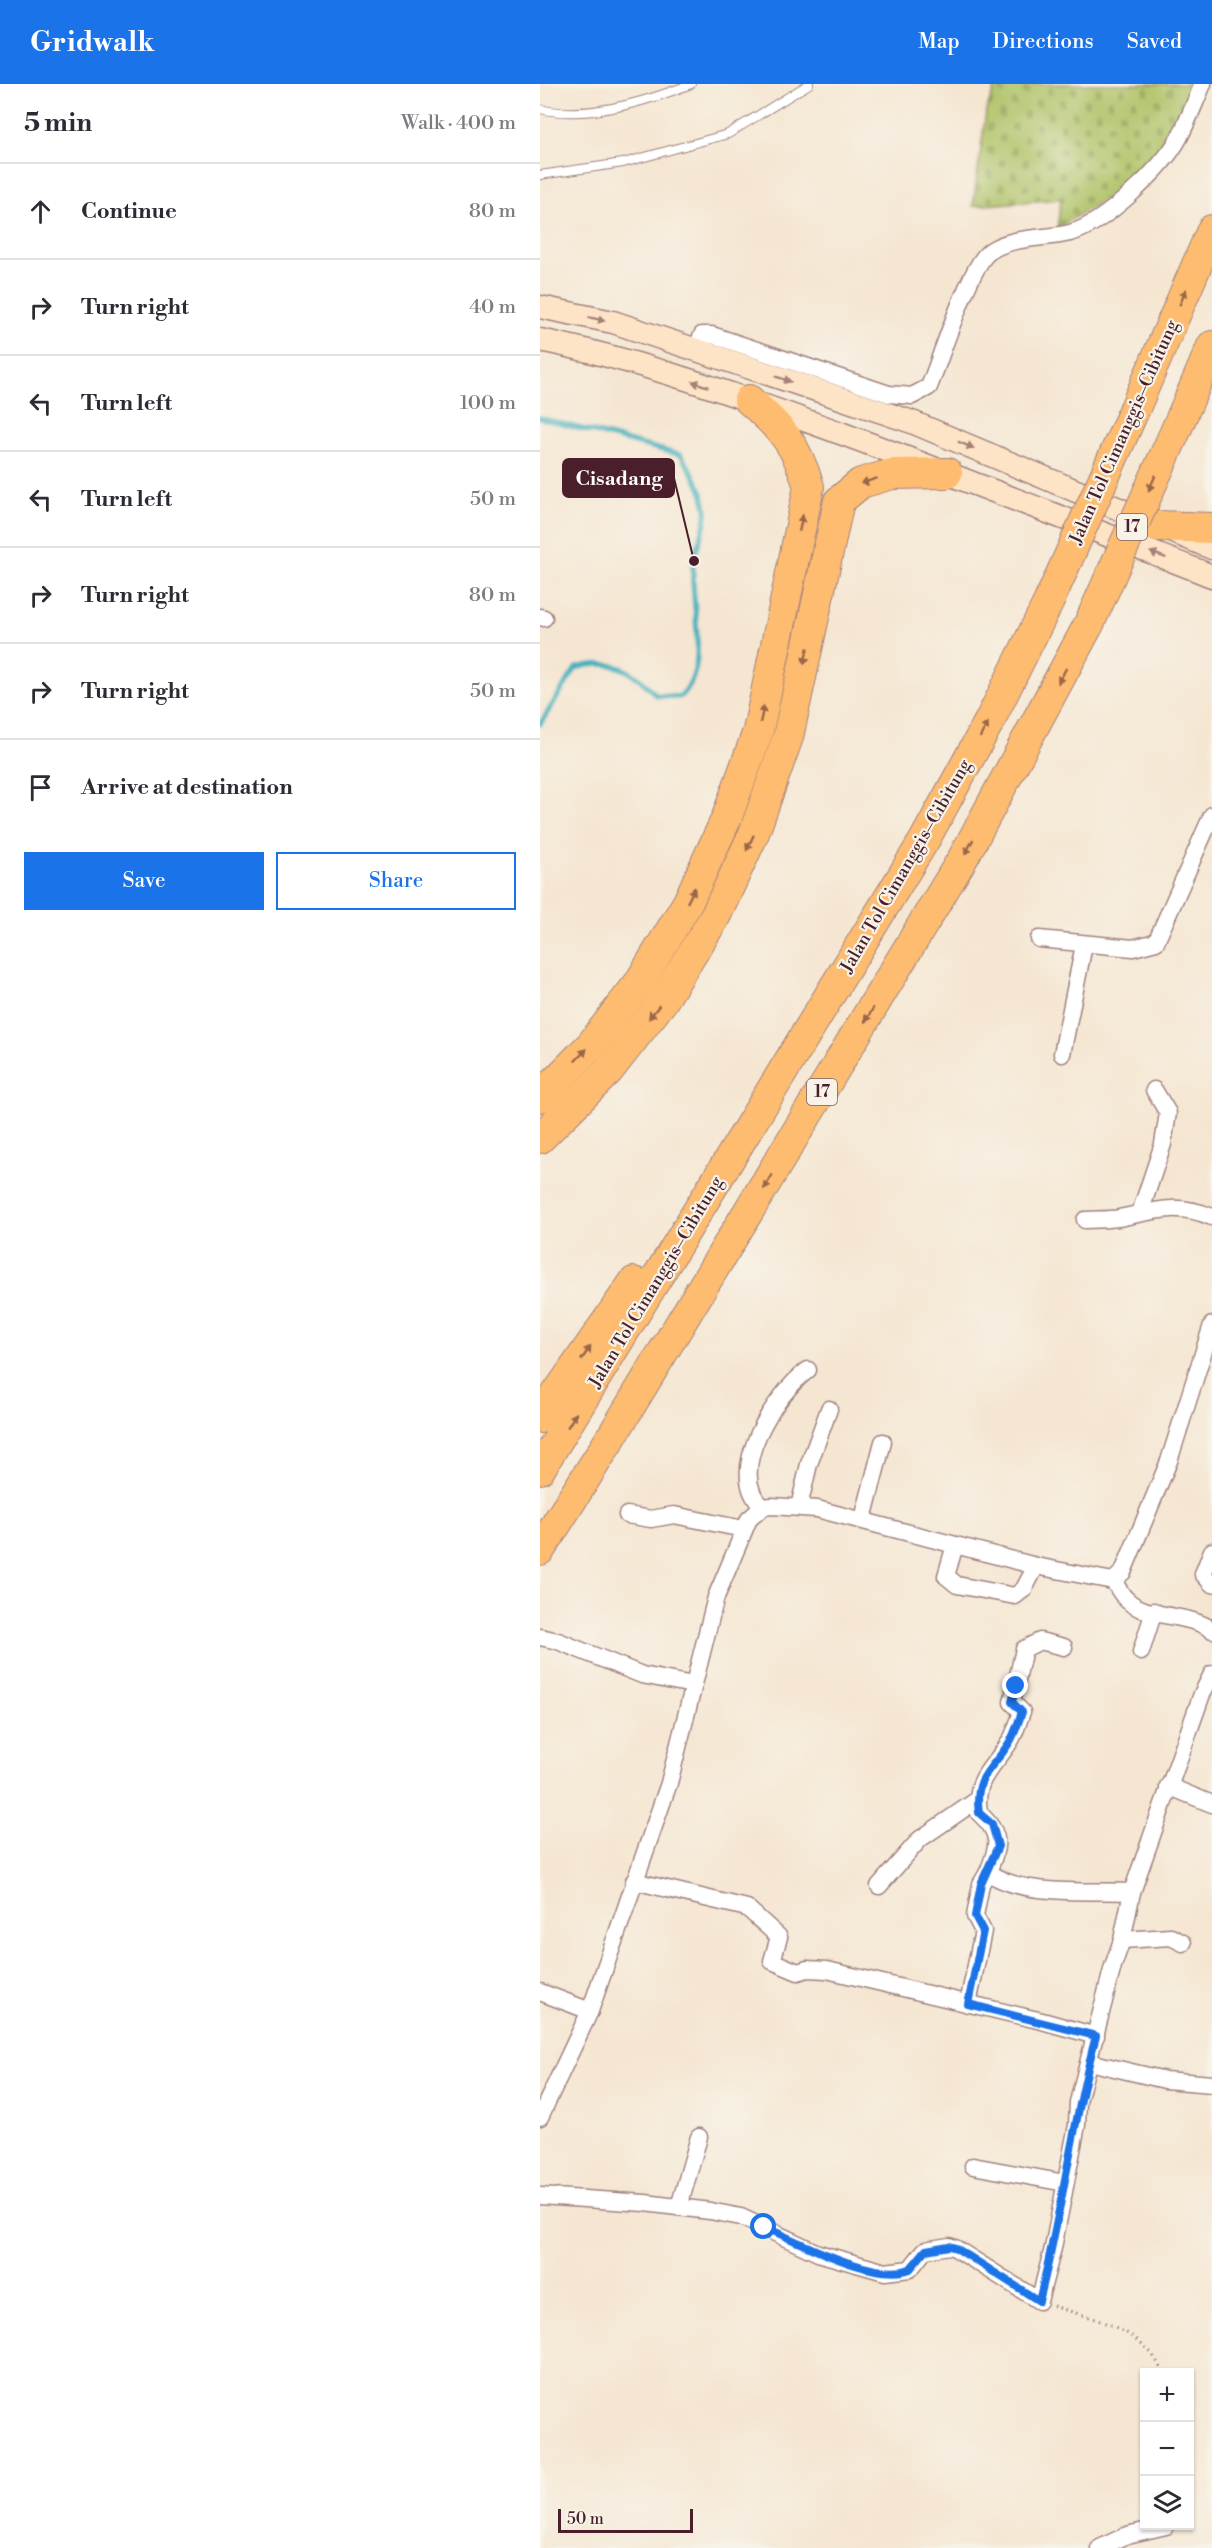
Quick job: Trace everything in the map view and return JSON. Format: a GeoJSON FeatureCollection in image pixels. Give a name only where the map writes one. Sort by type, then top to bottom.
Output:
{"type":"FeatureCollection","features":[{"type":"Feature","properties":{"kind":"highway","name":"Jalan Tol Cimanggis–Cibitung"},"geometry":{"type":"LineString","coordinates":[[540,1469],[925,839],[990,720],[1049,601],[1212,230]]}},
{"type":"Feature","properties":{"kind":"highway","name":"17"},"geometry":{"type":"LineString","coordinates":[[540,1550],[612,1436],[963,858],[1089,624],[1212,346]]}},
{"type":"Feature","properties":{"kind":"highway"},"geometry":{"type":"LineString","coordinates":[[540,1097],[590,1046],[639,983],[688,902],[728,817],[758,731],[809,487],[800,456],[779,426],[749,400]]}},
{"type":"Feature","properties":{"kind":"highway"},"geometry":{"type":"LineString","coordinates":[[540,1138],[609,1070],[662,1002],[716,917],[754,833],[788,737],[839,501],[861,483],[892,474],[947,473]]}},
{"type":"Feature","properties":{"kind":"highway"},"geometry":{"type":"LineString","coordinates":[[1156,526],[1212,528]]}},
{"type":"Feature","properties":{"kind":"highway"},"geometry":{"type":"LineString","coordinates":[[540,1418],[824,1005]]}},
{"type":"Feature","properties":{"kind":"main road"},"geometry":{"type":"LineString","coordinates":[[540,307],[613,322],[912,422],[1212,548]]}},
{"type":"Feature","properties":{"kind":"main road"},"geometry":{"type":"LineString","coordinates":[[540,340],[605,353],[749,400],[947,473],[1212,576]]}},
{"type":"Feature","properties":{"kind":"street"},"geometry":{"type":"LineString","coordinates":[[696,350],[702,335],[712,335],[890,394],[912,396],[921,392],[929,387],[976,268],[989,251],[1003,245],[1072,232],[1096,222],[1156,170],[1178,140],[1203,84]]}},
{"type":"Feature","properties":{"kind":"street"},"geometry":{"type":"LineString","coordinates":[[1039,939],[1133,948],[1156,942],[1212,815]]}},
{"type":"Feature","properties":{"kind":"street"},"geometry":{"type":"LineString","coordinates":[[1062,1054],[1084,945]]}},
{"type":"Feature","properties":{"kind":"street"},"geometry":{"type":"LineString","coordinates":[[1140,1213],[1163,1144],[1168,1113],[1154,1090]]}},
{"type":"Feature","properties":{"kind":"street"},"geometry":{"type":"LineString","coordinates":[[1085,1220],[1116,1219],[1168,1208],[1212,1217]]}},
{"type":"Feature","properties":{"kind":"street"},"geometry":{"type":"LineString","coordinates":[[1113,1581],[1123,1572],[1169,1461],[1212,1325]]}},
{"type":"Feature","properties":{"kind":"street"},"geometry":{"type":"LineString","coordinates":[[763,1508],[752,1496],[749,1488],[753,1453],[760,1431],[774,1405],[795,1379],[808,1370]]}},
{"type":"Feature","properties":{"kind":"street"},"geometry":{"type":"LineString","coordinates":[[799,1507],[809,1464],[829,1408]]}},
{"type":"Feature","properties":{"kind":"street"},"geometry":{"type":"LineString","coordinates":[[863,1520],[883,1442]]}},
{"type":"Feature","properties":{"kind":"street"},"geometry":{"type":"LineString","coordinates":[[540,2117],[590,2011],[669,1783],[716,1597],[743,1529],[749,1519],[763,1508],[799,1507],[863,1520],[1036,1566],[1113,1581],[1127,1600],[1137,1607],[1211,1625]]}},
{"type":"Feature","properties":{"kind":"street"},"geometry":{"type":"LineString","coordinates":[[627,1515],[651,1519],[674,1515],[743,1529]]}},
{"type":"Feature","properties":{"kind":"street"},"geometry":{"type":"LineString","coordinates":[[955,1545],[946,1576],[957,1585],[1015,1596],[1024,1589],[1036,1566]]}},
{"type":"Feature","properties":{"kind":"street"},"geometry":{"type":"LineString","coordinates":[[1212,1551],[1203,1574],[1212,1584]]}},
{"type":"Feature","properties":{"kind":"street"},"geometry":{"type":"LineString","coordinates":[[1141,1652],[1154,1611]]}},
{"type":"Feature","properties":{"kind":"street"},"geometry":{"type":"LineString","coordinates":[[540,1637],[558,1641],[642,1675],[693,1685]]}},
{"type":"Feature","properties":{"kind":"street"},"geometry":{"type":"LineString","coordinates":[[968,2004],[983,1931],[975,1916],[981,1884],[998,1846],[992,1824],[979,1813],[977,1800],[985,1772],[1012,1739],[1022,1712],[1012,1702],[1024,1649],[1040,1641],[1064,1647]]}},
{"type":"Feature","properties":{"kind":"street"},"geometry":{"type":"LineString","coordinates":[[540,2196],[680,2207],[741,2217],[818,2253],[885,2272],[910,2269],[926,2250],[949,2246],[970,2256],[1039,2301],[1053,2248],[1077,2125],[1078,2102],[1122,1940],[1132,1892],[1168,1786],[1212,1674]]}},
{"type":"Feature","properties":{"kind":"street"},"geometry":{"type":"LineString","coordinates":[[1168,1786],[1212,1804]]}},
{"type":"Feature","properties":{"kind":"street"},"geometry":{"type":"LineString","coordinates":[[879,1886],[920,1839],[977,1800]]}},
{"type":"Feature","properties":{"kind":"street"},"geometry":{"type":"LineString","coordinates":[[988,1872],[1001,1882],[1026,1887],[1132,1892]]}},
{"type":"Feature","properties":{"kind":"street"},"geometry":{"type":"LineString","coordinates":[[634,1881],[747,1908],[779,1936],[772,1961],[798,1972],[807,1969],[827,1970],[1096,2036]]}},
{"type":"Feature","properties":{"kind":"street"},"geometry":{"type":"LineString","coordinates":[[1122,1940],[1171,1937],[1183,1943]]}},
{"type":"Feature","properties":{"kind":"street"},"geometry":{"type":"LineString","coordinates":[[540,1992],[590,2011]]}},
{"type":"Feature","properties":{"kind":"street"},"geometry":{"type":"LineString","coordinates":[[1089,2062],[1166,2080],[1212,2084]]}},
{"type":"Feature","properties":{"kind":"street"},"geometry":{"type":"LineString","coordinates":[[680,2207],[699,2137]]}},
{"type":"Feature","properties":{"kind":"street"},"geometry":{"type":"LineString","coordinates":[[974,2166],[1065,2183]]}},
{"type":"Feature","properties":{"kind":"street"},"geometry":{"type":"LineString","coordinates":[[1100,2548],[1127,2535],[1149,2530]]}},
{"type":"Feature","properties":{"kind":"lane"},"geometry":{"type":"LineString","coordinates":[[540,109],[605,110],[660,96],[691,84]]}},
{"type":"Feature","properties":{"kind":"lane"},"geometry":{"type":"LineString","coordinates":[[540,175],[623,163],[728,134],[809,84]]}},
{"type":"Feature","properties":{"kind":"path"},"geometry":{"type":"LineString","coordinates":[[1039,2301],[1098,2321],[1136,2339],[1148,2347],[1159,2368]]}},
{"type":"Feature","properties":{"kind":"green space"},"geometry":{"type":"Polygon","coordinates":[[[996,84],[1195,84],[1172,135],[1150,162],[1113,194],[1057,228],[1061,199],[973,206],[986,112],[996,84]]]}},
{"type":"Feature","properties":{"kind":"waterway"},"geometry":{"type":"LineString","coordinates":[[540,418],[681,455],[700,487],[706,509],[704,527],[694,559],[697,651],[695,669],[689,685],[679,697],[656,695],[638,678],[620,668],[600,664],[576,668],[540,724]]}},
{"type":"Feature","properties":{"kind":"place","name":"Cisadang"},"geometry":{"type":"Point","coordinates":[694,561]}},
{"type":"Feature","properties":{"kind":"route"},"geometry":{"type":"LineString","coordinates":[[764,2227],[789,2237],[818,2253],[885,2272],[910,2269],[920,2253],[929,2248],[949,2246],[970,2256],[1039,2301],[1053,2248],[1077,2125],[1078,2102],[1096,2036],[968,2004],[983,1931],[975,1916],[981,1884],[998,1846],[992,1824],[979,1813],[977,1800],[985,1772],[1012,1739],[1022,1712],[1012,1702],[1016,1686]]}}]}
